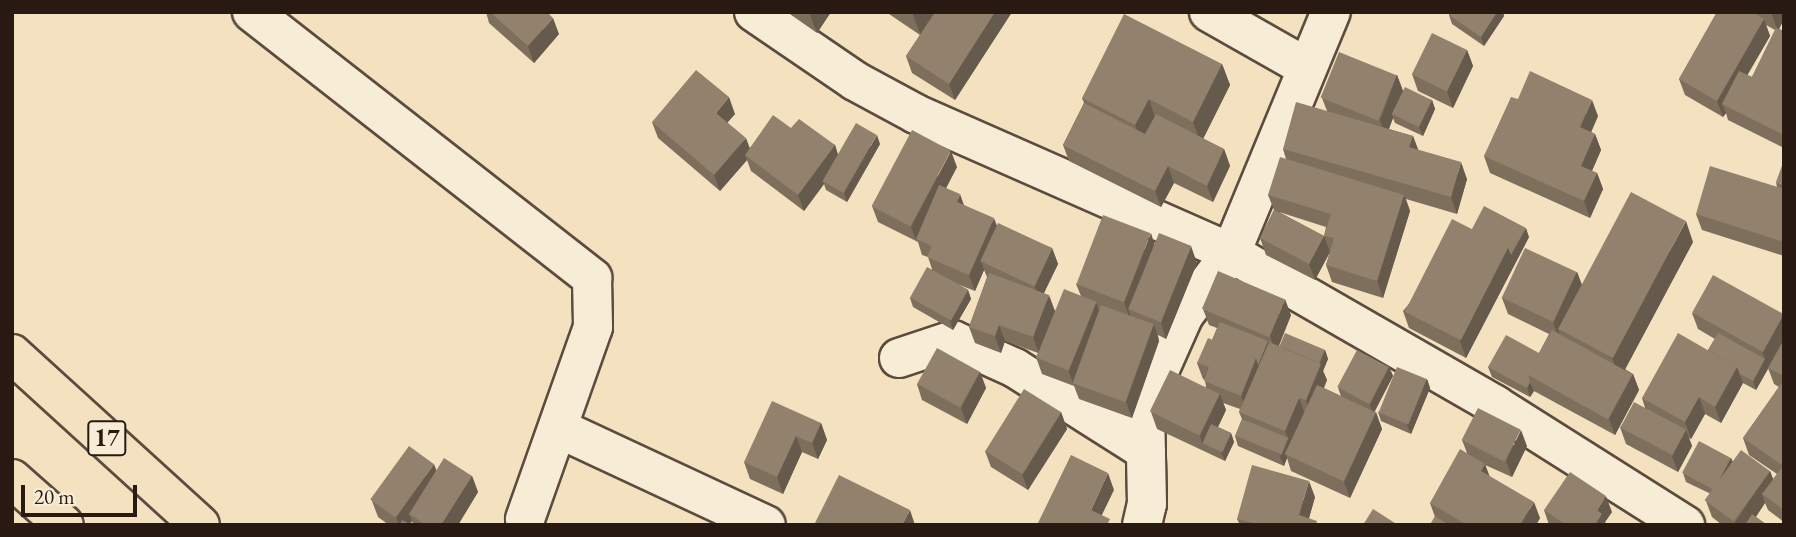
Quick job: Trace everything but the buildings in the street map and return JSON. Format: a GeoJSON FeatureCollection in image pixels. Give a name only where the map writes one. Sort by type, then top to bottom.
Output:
{"type":"FeatureCollection","features":[{"type":"Feature","properties":{"kind":"highway","name":"17"},"geometry":{"type":"LineString","coordinates":[[12,354],[200,525]]}},
{"type":"Feature","properties":{"kind":"highway"},"geometry":{"type":"LineString","coordinates":[[12,479],[64,525]]}},
{"type":"Feature","properties":{"kind":"street"},"geometry":{"type":"LineString","coordinates":[[253,12],[592,278],[593,327],[560,429],[525,519]]}},
{"type":"Feature","properties":{"kind":"street"},"geometry":{"type":"LineString","coordinates":[[754,12],[855,81],[916,114],[1231,253],[1495,405],[1685,525]]}},
{"type":"Feature","properties":{"kind":"street"},"geometry":{"type":"LineString","coordinates":[[1209,12],[1306,67]]}},
{"type":"Feature","properties":{"kind":"street"},"geometry":{"type":"LineString","coordinates":[[1142,525],[1145,412],[1164,356],[1184,315],[1231,253],[1331,12]]}},
{"type":"Feature","properties":{"kind":"street"},"geometry":{"type":"LineString","coordinates":[[899,359],[953,340],[1015,368],[1146,451]]}},
{"type":"Feature","properties":{"kind":"street"},"geometry":{"type":"LineString","coordinates":[[560,429],[766,525]]}}]}
